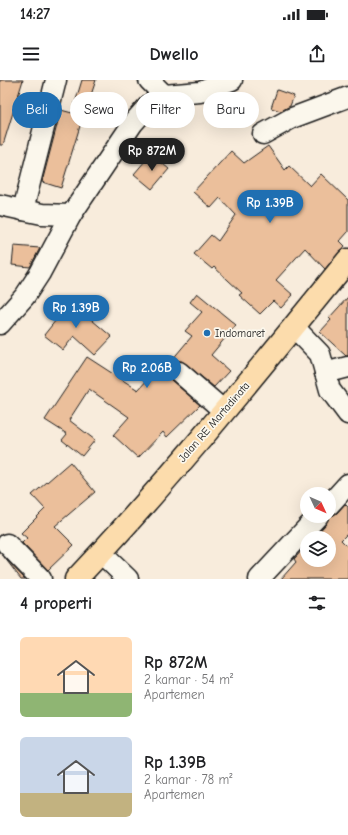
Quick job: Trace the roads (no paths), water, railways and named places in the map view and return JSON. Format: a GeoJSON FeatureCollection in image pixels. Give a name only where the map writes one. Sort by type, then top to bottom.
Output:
{"type":"FeatureCollection","features":[{"type":"Feature","properties":{"kind":"highway","name":"Jalan RE Martadinata"},"geometry":{"type":"LineString","coordinates":[[76,579],[101,553],[224,411],[348,261]]}},
{"type":"Feature","properties":{"kind":"street"},"geometry":{"type":"LineString","coordinates":[[23,210],[56,80]]}},
{"type":"Feature","properties":{"kind":"street"},"geometry":{"type":"LineString","coordinates":[[149,80],[161,92]]}},
{"type":"Feature","properties":{"kind":"street"},"geometry":{"type":"LineString","coordinates":[[195,92],[232,80]]}},
{"type":"Feature","properties":{"kind":"street"},"geometry":{"type":"LineString","coordinates":[[263,134],[292,118],[348,97]]}},
{"type":"Feature","properties":{"kind":"street"},"geometry":{"type":"LineString","coordinates":[[0,324],[8,305],[40,273],[71,215],[136,120]]}},
{"type":"Feature","properties":{"kind":"street"},"geometry":{"type":"LineString","coordinates":[[0,205],[42,214],[71,215]]}},
{"type":"Feature","properties":{"kind":"street"},"geometry":{"type":"LineString","coordinates":[[294,327],[320,354],[330,390],[348,414]]}},
{"type":"Feature","properties":{"kind":"street"},"geometry":{"type":"LineString","coordinates":[[325,373],[348,367]]}},
{"type":"Feature","properties":{"kind":"street"},"geometry":{"type":"LineString","coordinates":[[179,372],[224,411]]}},
{"type":"Feature","properties":{"kind":"street"},"geometry":{"type":"LineString","coordinates":[[336,497],[348,484]]}},
{"type":"Feature","properties":{"kind":"street"},"geometry":{"type":"LineString","coordinates":[[259,579],[311,523]]}},
{"type":"Feature","properties":{"kind":"street"},"geometry":{"type":"LineString","coordinates":[[7,544],[41,579]]}},
{"type":"Feature","properties":{"kind":"street"},"geometry":{"type":"LineString","coordinates":[[101,553],[128,579]]}},
{"type":"Feature","properties":{"kind":"place","name":"Indomaret"},"geometry":{"type":"Point","coordinates":[207,333]}}]}
